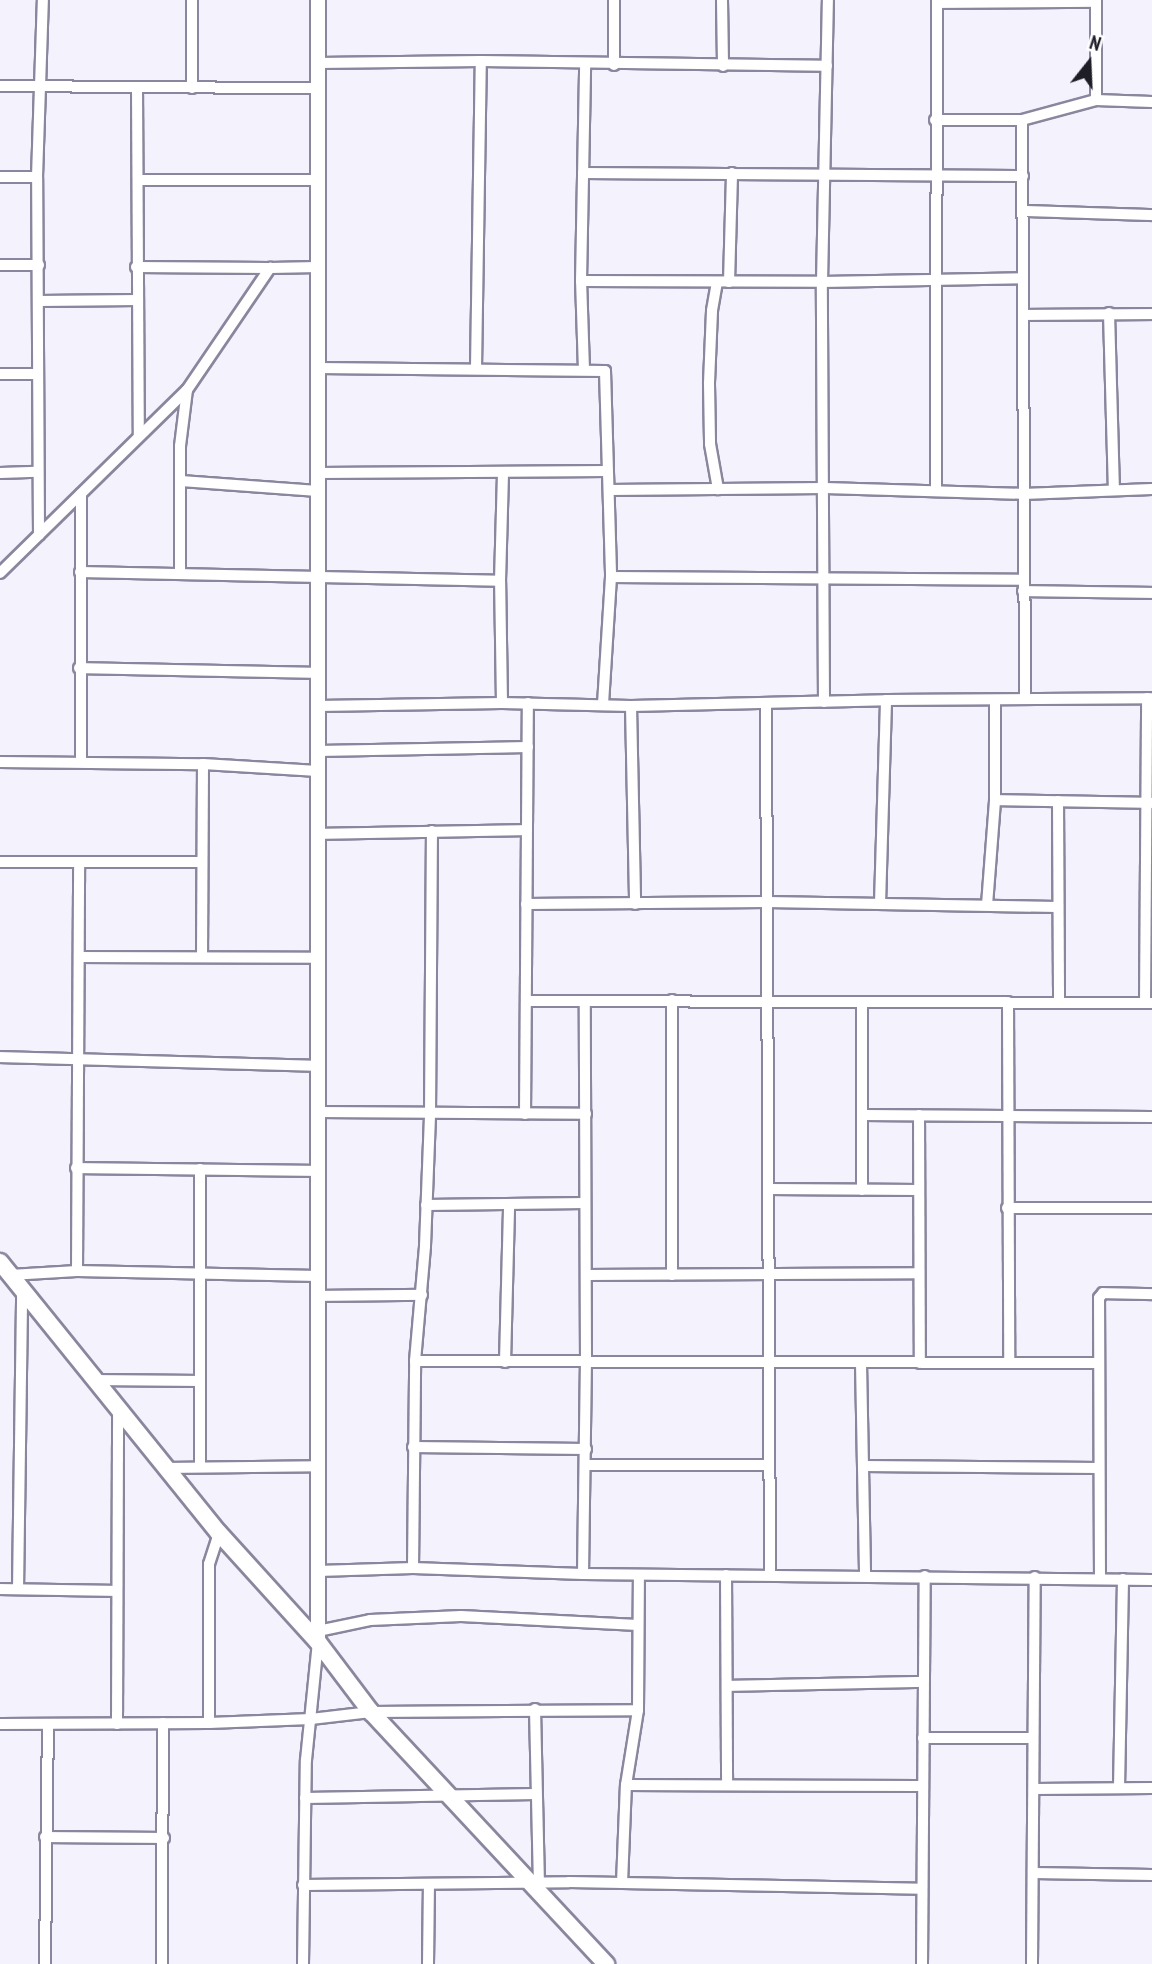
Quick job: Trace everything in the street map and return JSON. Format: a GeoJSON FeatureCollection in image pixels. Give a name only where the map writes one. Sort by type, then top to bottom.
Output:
{"type":"FeatureCollection","features":[{"type":"Feature","properties":{"kind":"main road"},"geometry":{"type":"LineString","coordinates":[[0,1262],[219,1533],[318,1636],[371,1712],[446,1795],[533,1882],[606,1964]]}},
{"type":"Feature","properties":{"kind":"street"},"geometry":{"type":"LineString","coordinates":[[39,535],[37,177],[43,0]]}},
{"type":"Feature","properties":{"kind":"street"},"geometry":{"type":"LineString","coordinates":[[192,0],[192,88]]}},
{"type":"Feature","properties":{"kind":"street"},"geometry":{"type":"LineString","coordinates":[[303,1964],[305,1798],[318,1636],[318,0]]}},
{"type":"Feature","properties":{"kind":"street"},"geometry":{"type":"LineString","coordinates":[[614,0],[614,65]]}},
{"type":"Feature","properties":{"kind":"street"},"geometry":{"type":"LineString","coordinates":[[722,0],[723,66]]}},
{"type":"Feature","properties":{"kind":"street"},"geometry":{"type":"LineString","coordinates":[[824,702],[825,488],[821,282],[828,0]]}},
{"type":"Feature","properties":{"kind":"street"},"geometry":{"type":"LineString","coordinates":[[936,491],[937,1],[1096,1],[1096,100]]}},
{"type":"Feature","properties":{"kind":"street"},"geometry":{"type":"LineString","coordinates":[[318,63],[481,61],[827,66]]}},
{"type":"Feature","properties":{"kind":"street"},"geometry":{"type":"LineString","coordinates":[[476,368],[481,61]]}},
{"type":"Feature","properties":{"kind":"street"},"geometry":{"type":"LineString","coordinates":[[584,370],[581,282],[585,64]]}},
{"type":"Feature","properties":{"kind":"street"},"geometry":{"type":"LineString","coordinates":[[0,86],[318,88]]}},
{"type":"Feature","properties":{"kind":"street"},"geometry":{"type":"LineString","coordinates":[[137,88],[139,436]]}},
{"type":"Feature","properties":{"kind":"street"},"geometry":{"type":"LineString","coordinates":[[935,120],[1022,120],[1096,100],[1152,102]]}},
{"type":"Feature","properties":{"kind":"street"},"geometry":{"type":"LineString","coordinates":[[1022,120],[1025,699]]}},
{"type":"Feature","properties":{"kind":"street"},"geometry":{"type":"LineString","coordinates":[[583,173],[1023,176]]}},
{"type":"Feature","properties":{"kind":"street"},"geometry":{"type":"LineString","coordinates":[[719,489],[709,444],[711,321],[723,282],[732,173]]}},
{"type":"Feature","properties":{"kind":"street"},"geometry":{"type":"LineString","coordinates":[[0,177],[37,177]]}},
{"type":"Feature","properties":{"kind":"street"},"geometry":{"type":"LineString","coordinates":[[138,180],[318,180]]}},
{"type":"Feature","properties":{"kind":"street"},"geometry":{"type":"LineString","coordinates":[[1024,211],[1152,215]]}},
{"type":"Feature","properties":{"kind":"street"},"geometry":{"type":"LineString","coordinates":[[0,265],[39,265]]}},
{"type":"Feature","properties":{"kind":"street"},"geometry":{"type":"LineString","coordinates":[[136,267],[318,267]]}},
{"type":"Feature","properties":{"kind":"street"},"geometry":{"type":"LineString","coordinates":[[0,573],[187,390],[271,268]]}},
{"type":"Feature","properties":{"kind":"street"},"geometry":{"type":"LineString","coordinates":[[581,282],[936,281],[1023,278]]}},
{"type":"Feature","properties":{"kind":"street"},"geometry":{"type":"LineString","coordinates":[[39,301],[138,300]]}},
{"type":"Feature","properties":{"kind":"street"},"geometry":{"type":"LineString","coordinates":[[1109,313],[1114,489]]}},
{"type":"Feature","properties":{"kind":"street"},"geometry":{"type":"LineString","coordinates":[[1024,315],[1152,314]]}},
{"type":"Feature","properties":{"kind":"street"},"geometry":{"type":"LineString","coordinates":[[318,368],[603,370],[606,373],[611,577],[603,705]]}},
{"type":"Feature","properties":{"kind":"street"},"geometry":{"type":"LineString","coordinates":[[0,374],[38,374]]}},
{"type":"Feature","properties":{"kind":"street"},"geometry":{"type":"LineString","coordinates":[[180,572],[180,446],[187,390]]}},
{"type":"Feature","properties":{"kind":"street"},"geometry":{"type":"LineString","coordinates":[[318,473],[607,471]]}},
{"type":"Feature","properties":{"kind":"street"},"geometry":{"type":"LineString","coordinates":[[0,473],[37,472]]}},
{"type":"Feature","properties":{"kind":"street"},"geometry":{"type":"LineString","coordinates":[[502,702],[500,581],[503,473]]}},
{"type":"Feature","properties":{"kind":"street"},"geometry":{"type":"LineString","coordinates":[[181,481],[318,491]]}},
{"type":"Feature","properties":{"kind":"street"},"geometry":{"type":"LineString","coordinates":[[609,490],[825,488],[1023,494],[1152,489]]}},
{"type":"Feature","properties":{"kind":"street"},"geometry":{"type":"LineString","coordinates":[[81,762],[79,668],[82,494]]}},
{"type":"Feature","properties":{"kind":"street"},"geometry":{"type":"LineString","coordinates":[[80,572],[180,572],[500,581]]}},
{"type":"Feature","properties":{"kind":"street"},"geometry":{"type":"LineString","coordinates":[[611,577],[824,579],[1023,585],[1152,593]]}},
{"type":"Feature","properties":{"kind":"street"},"geometry":{"type":"LineString","coordinates":[[79,668],[318,673]]}},
{"type":"Feature","properties":{"kind":"street"},"geometry":{"type":"LineString","coordinates":[[318,706],[502,702],[631,706],[1150,698],[1149,1003],[526,1001]]}},
{"type":"Feature","properties":{"kind":"street"},"geometry":{"type":"LineString","coordinates":[[880,904],[886,700]]}},
{"type":"Feature","properties":{"kind":"street"},"geometry":{"type":"LineString","coordinates":[[987,905],[995,800],[995,700]]}},
{"type":"Feature","properties":{"kind":"street"},"geometry":{"type":"LineString","coordinates":[[525,1114],[528,704]]}},
{"type":"Feature","properties":{"kind":"street"},"geometry":{"type":"LineString","coordinates":[[766,704],[767,1465],[770,1575]]}},
{"type":"Feature","properties":{"kind":"street"},"geometry":{"type":"LineString","coordinates":[[631,706],[635,904]]}},
{"type":"Feature","properties":{"kind":"street"},"geometry":{"type":"LineString","coordinates":[[318,751],[527,747]]}},
{"type":"Feature","properties":{"kind":"street"},"geometry":{"type":"LineString","coordinates":[[0,762],[203,764],[318,771]]}},
{"type":"Feature","properties":{"kind":"street"},"geometry":{"type":"LineString","coordinates":[[202,957],[203,764]]}},
{"type":"Feature","properties":{"kind":"street"},"geometry":{"type":"LineString","coordinates":[[995,800],[1149,803]]}},
{"type":"Feature","properties":{"kind":"street"},"geometry":{"type":"LineString","coordinates":[[1058,801],[1059,1003]]}},
{"type":"Feature","properties":{"kind":"street"},"geometry":{"type":"LineString","coordinates":[[318,834],[527,830]]}},
{"type":"Feature","properties":{"kind":"street"},"geometry":{"type":"LineString","coordinates":[[413,1568],[415,1361],[422,1295],[430,1114],[432,831]]}},
{"type":"Feature","properties":{"kind":"street"},"geometry":{"type":"LineString","coordinates":[[0,862],[201,862]]}},
{"type":"Feature","properties":{"kind":"street"},"geometry":{"type":"LineString","coordinates":[[77,1271],[79,862]]}},
{"type":"Feature","properties":{"kind":"street"},"geometry":{"type":"LineString","coordinates":[[526,904],[766,902],[1057,907]]}},
{"type":"Feature","properties":{"kind":"street"},"geometry":{"type":"LineString","coordinates":[[80,957],[318,958]]}},
{"type":"Feature","properties":{"kind":"street"},"geometry":{"type":"LineString","coordinates":[[672,1000],[672,1275]]}},
{"type":"Feature","properties":{"kind":"street"},"geometry":{"type":"LineString","coordinates":[[583,1574],[586,1465],[585,1001]]}},
{"type":"Feature","properties":{"kind":"street"},"geometry":{"type":"LineString","coordinates":[[862,1002],[862,1190]]}},
{"type":"Feature","properties":{"kind":"street"},"geometry":{"type":"LineString","coordinates":[[1008,1002],[1009,1363]]}},
{"type":"Feature","properties":{"kind":"street"},"geometry":{"type":"LineString","coordinates":[[0,1057],[78,1057],[318,1066]]}},
{"type":"Feature","properties":{"kind":"street"},"geometry":{"type":"LineString","coordinates":[[318,1112],[586,1114]]}},
{"type":"Feature","properties":{"kind":"street"},"geometry":{"type":"LineString","coordinates":[[863,1115],[1152,1117]]}},
{"type":"Feature","properties":{"kind":"street"},"geometry":{"type":"LineString","coordinates":[[919,1115],[919,1363]]}},
{"type":"Feature","properties":{"kind":"street"},"geometry":{"type":"LineString","coordinates":[[76,1167],[318,1171]]}},
{"type":"Feature","properties":{"kind":"street"},"geometry":{"type":"LineString","coordinates":[[200,1169],[200,1467]]}},
{"type":"Feature","properties":{"kind":"street"},"geometry":{"type":"LineString","coordinates":[[768,1189],[919,1190]]}},
{"type":"Feature","properties":{"kind":"street"},"geometry":{"type":"LineString","coordinates":[[426,1205],[585,1203]]}},
{"type":"Feature","properties":{"kind":"street"},"geometry":{"type":"LineString","coordinates":[[505,1362],[509,1206]]}},
{"type":"Feature","properties":{"kind":"street"},"geometry":{"type":"LineString","coordinates":[[1007,1208],[1152,1208]]}},
{"type":"Feature","properties":{"kind":"street"},"geometry":{"type":"LineString","coordinates":[[10,1275],[77,1271],[318,1276]]}},
{"type":"Feature","properties":{"kind":"street"},"geometry":{"type":"LineString","coordinates":[[586,1275],[919,1273]]}},
{"type":"Feature","properties":{"kind":"street"},"geometry":{"type":"LineString","coordinates":[[18,1589],[22,1289]]}},
{"type":"Feature","properties":{"kind":"street"},"geometry":{"type":"LineString","coordinates":[[1100,1578],[1100,1296],[1152,1294]]}},
{"type":"Feature","properties":{"kind":"street"},"geometry":{"type":"LineString","coordinates":[[318,1296],[422,1295]]}},
{"type":"Feature","properties":{"kind":"street"},"geometry":{"type":"LineString","coordinates":[[415,1361],[1099,1363]]}},
{"type":"Feature","properties":{"kind":"street"},"geometry":{"type":"LineString","coordinates":[[861,1363],[865,1575]]}},
{"type":"Feature","properties":{"kind":"street"},"geometry":{"type":"LineString","coordinates":[[96,1380],[198,1381]]}},
{"type":"Feature","properties":{"kind":"street"},"geometry":{"type":"LineString","coordinates":[[117,1724],[118,1409]]}},
{"type":"Feature","properties":{"kind":"street"},"geometry":{"type":"LineString","coordinates":[[413,1447],[586,1449]]}},
{"type":"Feature","properties":{"kind":"street"},"geometry":{"type":"LineString","coordinates":[[586,1465],[767,1465]]}},
{"type":"Feature","properties":{"kind":"street"},"geometry":{"type":"LineString","coordinates":[[166,1468],[318,1466]]}},
{"type":"Feature","properties":{"kind":"street"},"geometry":{"type":"LineString","coordinates":[[863,1466],[1099,1468]]}},
{"type":"Feature","properties":{"kind":"street"},"geometry":{"type":"LineString","coordinates":[[209,1723],[209,1564],[219,1533]]}},
{"type":"Feature","properties":{"kind":"street"},"geometry":{"type":"LineString","coordinates":[[318,1571],[413,1568],[639,1575],[865,1575],[1152,1580]]}},
{"type":"Feature","properties":{"kind":"street"},"geometry":{"type":"LineString","coordinates":[[622,1882],[626,1785],[638,1710],[639,1575]]}},
{"type":"Feature","properties":{"kind":"street"},"geometry":{"type":"LineString","coordinates":[[726,1575],[727,1785]]}},
{"type":"Feature","properties":{"kind":"street"},"geometry":{"type":"LineString","coordinates":[[922,1964],[925,1576]]}},
{"type":"Feature","properties":{"kind":"street"},"geometry":{"type":"LineString","coordinates":[[1032,1964],[1035,1577]]}},
{"type":"Feature","properties":{"kind":"street"},"geometry":{"type":"LineString","coordinates":[[1119,1788],[1123,1579]]}},
{"type":"Feature","properties":{"kind":"street"},"geometry":{"type":"LineString","coordinates":[[0,1589],[116,1591]]}},
{"type":"Feature","properties":{"kind":"street"},"geometry":{"type":"LineString","coordinates":[[318,1636],[370,1620],[461,1616],[638,1625]]}},
{"type":"Feature","properties":{"kind":"street"},"geometry":{"type":"LineString","coordinates":[[728,1686],[923,1682]]}},
{"type":"Feature","properties":{"kind":"street"},"geometry":{"type":"LineString","coordinates":[[533,1882],[535,1709]]}},
{"type":"Feature","properties":{"kind":"street"},"geometry":{"type":"LineString","coordinates":[[0,1724],[209,1723],[311,1719],[371,1712],[638,1710]]}},
{"type":"Feature","properties":{"kind":"street"},"geometry":{"type":"LineString","coordinates":[[162,1964],[163,1723]]}},
{"type":"Feature","properties":{"kind":"street"},"geometry":{"type":"LineString","coordinates":[[45,1964],[48,1725]]}},
{"type":"Feature","properties":{"kind":"street"},"geometry":{"type":"LineString","coordinates":[[923,1738],[1033,1738]]}},
{"type":"Feature","properties":{"kind":"street"},"geometry":{"type":"LineString","coordinates":[[626,1785],[923,1786]]}},
{"type":"Feature","properties":{"kind":"street"},"geometry":{"type":"LineString","coordinates":[[1034,1789],[1152,1788]]}},
{"type":"Feature","properties":{"kind":"street"},"geometry":{"type":"LineString","coordinates":[[305,1798],[536,1794]]}},
{"type":"Feature","properties":{"kind":"street"},"geometry":{"type":"LineString","coordinates":[[45,1837],[164,1838]]}},
{"type":"Feature","properties":{"kind":"street"},"geometry":{"type":"LineString","coordinates":[[1034,1873],[1152,1875]]}},
{"type":"Feature","properties":{"kind":"street"},"geometry":{"type":"LineString","coordinates":[[303,1885],[622,1882],[922,1889]]}},
{"type":"Feature","properties":{"kind":"street"},"geometry":{"type":"LineString","coordinates":[[428,1964],[429,1885]]}}]}
